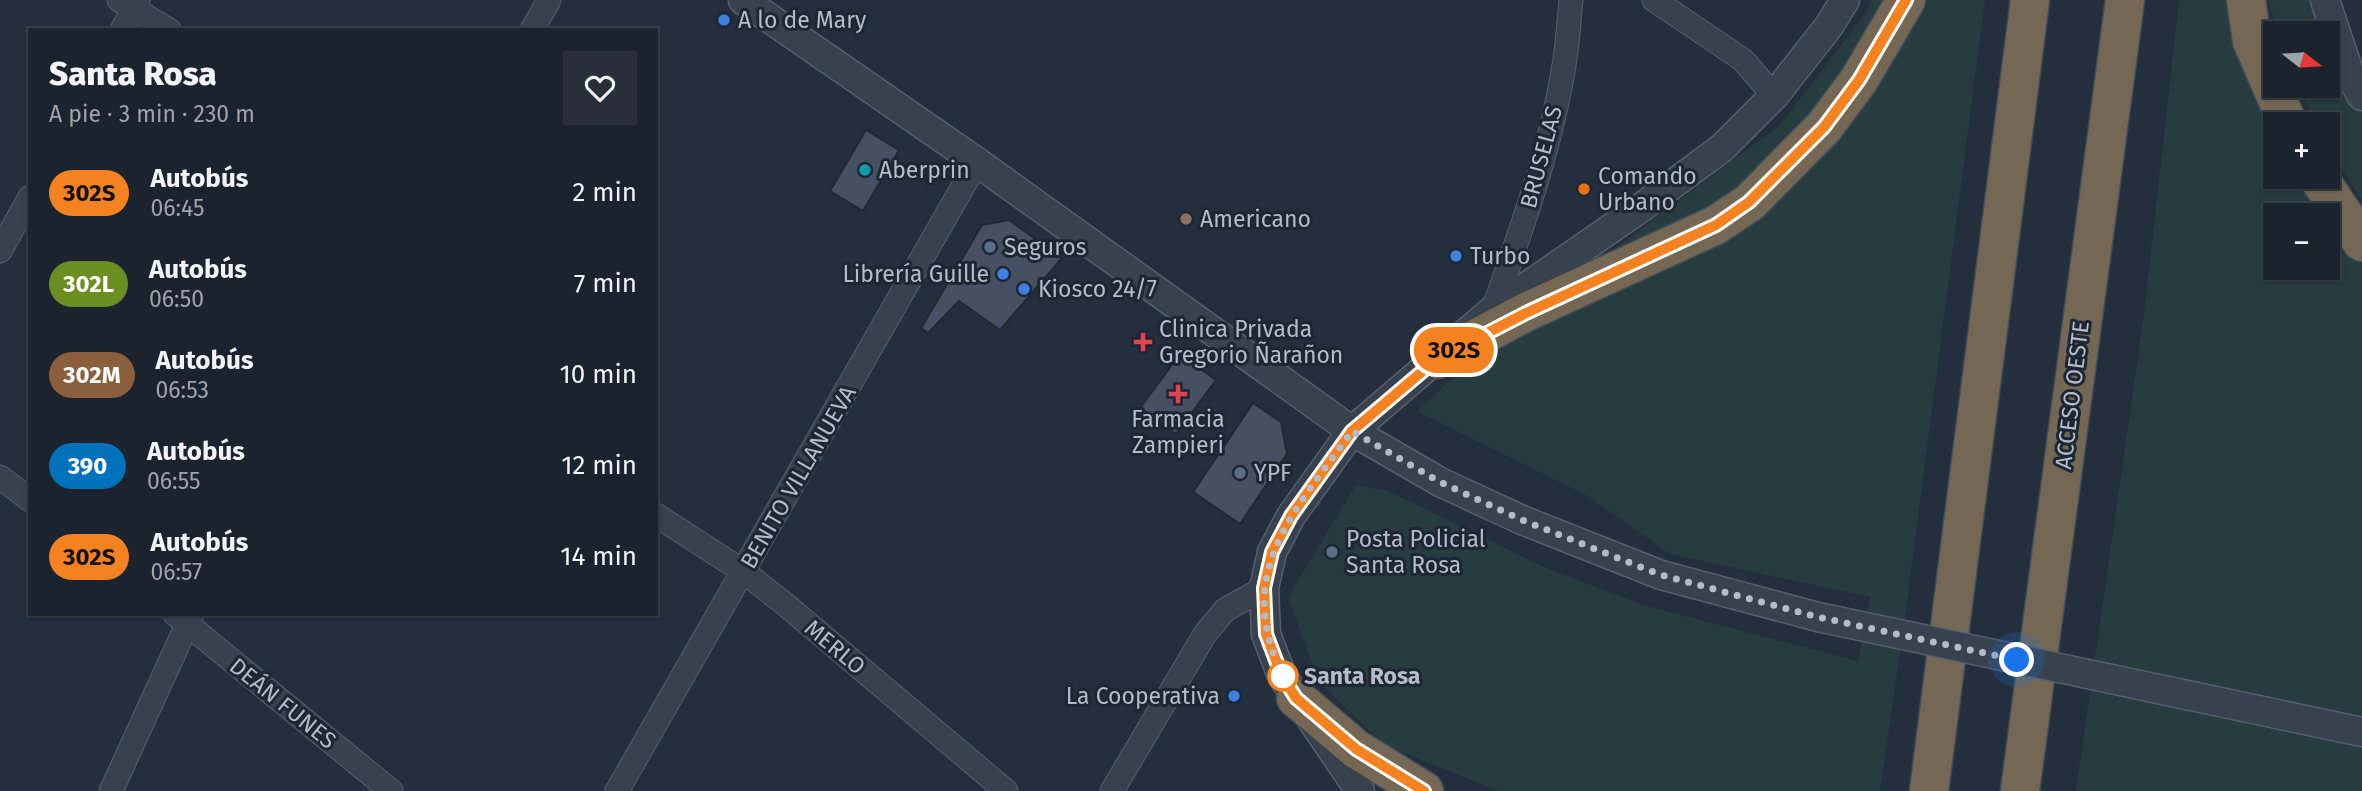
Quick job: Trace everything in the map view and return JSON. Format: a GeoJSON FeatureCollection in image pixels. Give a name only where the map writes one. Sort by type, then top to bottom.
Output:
{"type":"FeatureCollection","features":[{"type":"Feature","properties":{"kind":"highway"},"geometry":{"type":"LineString","coordinates":[[1437,359],[1526,313],[1716,225],[1749,202],[1824,127],[1859,80],[1906,0]]}},
{"type":"Feature","properties":{"kind":"highway"},"geometry":{"type":"LineString","coordinates":[[1929,791],[2030,0]]}},
{"type":"Feature","properties":{"kind":"highway","name":"ACCESO OESTE"},"geometry":{"type":"LineString","coordinates":[[2020,791],[2125,0]]}},
{"type":"Feature","properties":{"kind":"highway"},"geometry":{"type":"LineString","coordinates":[[2246,0],[2252,41],[2283,112]]}},
{"type":"Feature","properties":{"kind":"highway"},"geometry":{"type":"LineString","coordinates":[[2326,189],[2362,242]]}},
{"type":"Feature","properties":{"kind":"highway"},"geometry":{"type":"LineString","coordinates":[[1296,698],[1356,749],[1424,791]]}},
{"type":"Feature","properties":{"kind":"street"},"geometry":{"type":"LineString","coordinates":[[533,28],[549,0]]}},
{"type":"Feature","properties":{"kind":"street"},"geometry":{"type":"LineString","coordinates":[[743,0],[977,162],[1352,431],[1440,482],[1522,520],[1615,558],[1714,591],[1818,617],[2362,732]]}},
{"type":"Feature","properties":{"kind":"street","name":"BRUSELAS"},"geometry":{"type":"LineString","coordinates":[[1493,310],[1529,208],[1550,131],[1565,59],[1571,0]]}},
{"type":"Feature","properties":{"kind":"street"},"geometry":{"type":"LineString","coordinates":[[1654,0],[1743,60],[1774,96]]}},
{"type":"Feature","properties":{"kind":"street"},"geometry":{"type":"LineString","coordinates":[[1360,791],[1282,676],[1266,634],[1264,588],[1272,552],[1291,516],[1352,431],[1493,310],[1722,148],[1774,96],[1829,26],[1845,0]]}},
{"type":"Feature","properties":{"kind":"street"},"geometry":{"type":"LineString","coordinates":[[2325,0],[2350,75],[2362,96]]}},
{"type":"Feature","properties":{"kind":"street"},"geometry":{"type":"LineString","coordinates":[[123,28],[130,3],[166,28]]}},
{"type":"Feature","properties":{"kind":"street","name":"BENITO VILLANUEVA"},"geometry":{"type":"LineString","coordinates":[[617,791],[977,162]]}},
{"type":"Feature","properties":{"kind":"street"},"geometry":{"type":"LineString","coordinates":[[0,251],[28,201]]}},
{"type":"Feature","properties":{"kind":"street"},"geometry":{"type":"LineString","coordinates":[[0,477],[28,498]]}},
{"type":"Feature","properties":{"kind":"street","name":"MERLO"},"geometry":{"type":"LineString","coordinates":[[658,515],[744,572],[786,605],[1006,791]]}},
{"type":"Feature","properties":{"kind":"street"},"geometry":{"type":"LineString","coordinates":[[1112,791],[1205,634],[1225,610],[1264,588]]}},
{"type":"Feature","properties":{"kind":"street"},"geometry":{"type":"LineString","coordinates":[[111,791],[184,617]]}},
{"type":"Feature","properties":{"kind":"street","name":"DEÁN FUNES"},"geometry":{"type":"LineString","coordinates":[[184,617],[391,791]]}},
{"type":"Feature","properties":{"kind":"green space"},"geometry":{"type":"Polygon","coordinates":[[[1872,0],[1893,0],[1806,126],[1753,178],[1694,218],[1574,279],[1780,125],[1866,13],[1872,0]]]}},
{"type":"Feature","properties":{"kind":"green space"},"geometry":{"type":"Polygon","coordinates":[[[1923,0],[1985,0],[1880,791],[1499,791],[1384,745],[1319,682],[1288,597],[1356,485],[1388,491],[1546,568],[1643,605],[1858,661],[1870,597],[1670,554],[1588,496],[1417,411],[1456,375],[1510,335],[1700,249],[1923,0]]]}},
{"type":"Feature","properties":{"kind":"green space"},"geometry":{"type":"Polygon","coordinates":[[[2179,0],[2230,0],[2268,112],[2263,112],[2263,189],[2307,189],[2317,203],[2263,203],[2263,280],[2340,280],[2340,233],[2362,263],[2362,791],[2076,791],[2144,314],[2179,0]]]}},
{"type":"Feature","properties":{"kind":"green space"},"geometry":{"type":"Polygon","coordinates":[[[2268,0],[2318,0],[2320,21],[2274,21],[2268,0]]]}},
{"type":"Feature","properties":{"kind":"green space"},"geometry":{"type":"Polygon","coordinates":[[[2340,67],[2362,106],[2362,201],[2340,167],[2340,112],[2311,112],[2305,98],[2340,98],[2340,67]]]}},
{"type":"Feature","properties":{"kind":"building","name":"Aberprin"},"geometry":{"type":"Polygon","coordinates":[[[866,130],[899,150],[863,211],[830,191],[866,130]]]}},
{"type":"Feature","properties":{"kind":"building"},"geometry":{"type":"Polygon","coordinates":[[[1009,220],[1062,258],[1000,330],[959,301],[928,333],[921,328],[982,225],[1009,220]]]}},
{"type":"Feature","properties":{"kind":"building","name":"Farmacia Zampieri"},"geometry":{"type":"Polygon","coordinates":[[[1180,354],[1216,380],[1176,434],[1140,408],[1180,354]]]}},
{"type":"Feature","properties":{"kind":"building","name":"YPF"},"geometry":{"type":"Polygon","coordinates":[[[1253,403],[1281,422],[1287,454],[1240,524],[1193,492],[1253,403]]]}},
{"type":"Feature","properties":{"kind":"bus line","name":"302S"},"geometry":{"type":"LineString","coordinates":[[1424,791],[1356,749],[1296,698],[1282,676],[1266,634],[1264,588],[1272,552],[1291,516],[1352,431],[1437,359],[1526,313],[1716,225],[1749,202],[1824,127],[1859,80],[1906,0]]}},
{"type":"Feature","properties":{"kind":"place","name":"A lo de Mary"},"geometry":{"type":"Point","coordinates":[724,20]}},
{"type":"Feature","properties":{"kind":"place","name":"Aberprin"},"geometry":{"type":"Point","coordinates":[865,170]}},
{"type":"Feature","properties":{"kind":"place","name":"Comando Urbano"},"geometry":{"type":"Point","coordinates":[1584,189]}},
{"type":"Feature","properties":{"kind":"place","name":"Americano"},"geometry":{"type":"Point","coordinates":[1186,219]}},
{"type":"Feature","properties":{"kind":"place","name":"Seguros"},"geometry":{"type":"Point","coordinates":[990,247]}},
{"type":"Feature","properties":{"kind":"place","name":"Turbo"},"geometry":{"type":"Point","coordinates":[1456,256]}},
{"type":"Feature","properties":{"kind":"place","name":"Librería Guille"},"geometry":{"type":"Point","coordinates":[1003,274]}},
{"type":"Feature","properties":{"kind":"place","name":"Kiosco 24/7"},"geometry":{"type":"Point","coordinates":[1024,289]}},
{"type":"Feature","properties":{"kind":"place","name":"Clinica Privada Gregorio Ñarañon"},"geometry":{"type":"Point","coordinates":[1143,342]}},
{"type":"Feature","properties":{"kind":"place","name":"Farmacia Zampieri"},"geometry":{"type":"Point","coordinates":[1178,394]}},
{"type":"Feature","properties":{"kind":"place","name":"YPF"},"geometry":{"type":"Point","coordinates":[1240,473]}},
{"type":"Feature","properties":{"kind":"place","name":"Posta Policial Santa Rosa"},"geometry":{"type":"Point","coordinates":[1332,552]}},
{"type":"Feature","properties":{"kind":"place","name":"Santa Rosa"},"geometry":{"type":"Point","coordinates":[1283,676]}},
{"type":"Feature","properties":{"kind":"place","name":"La Cooperativa"},"geometry":{"type":"Point","coordinates":[1234,696]}},
{"type":"Feature","properties":{"kind":"route"},"geometry":{"type":"LineString","coordinates":[[1283,676],[1266,634],[1264,588],[1272,552],[1291,516],[1352,431],[1440,482],[1522,520],[1661,575],[1818,617],[2017,660]]}}]}
